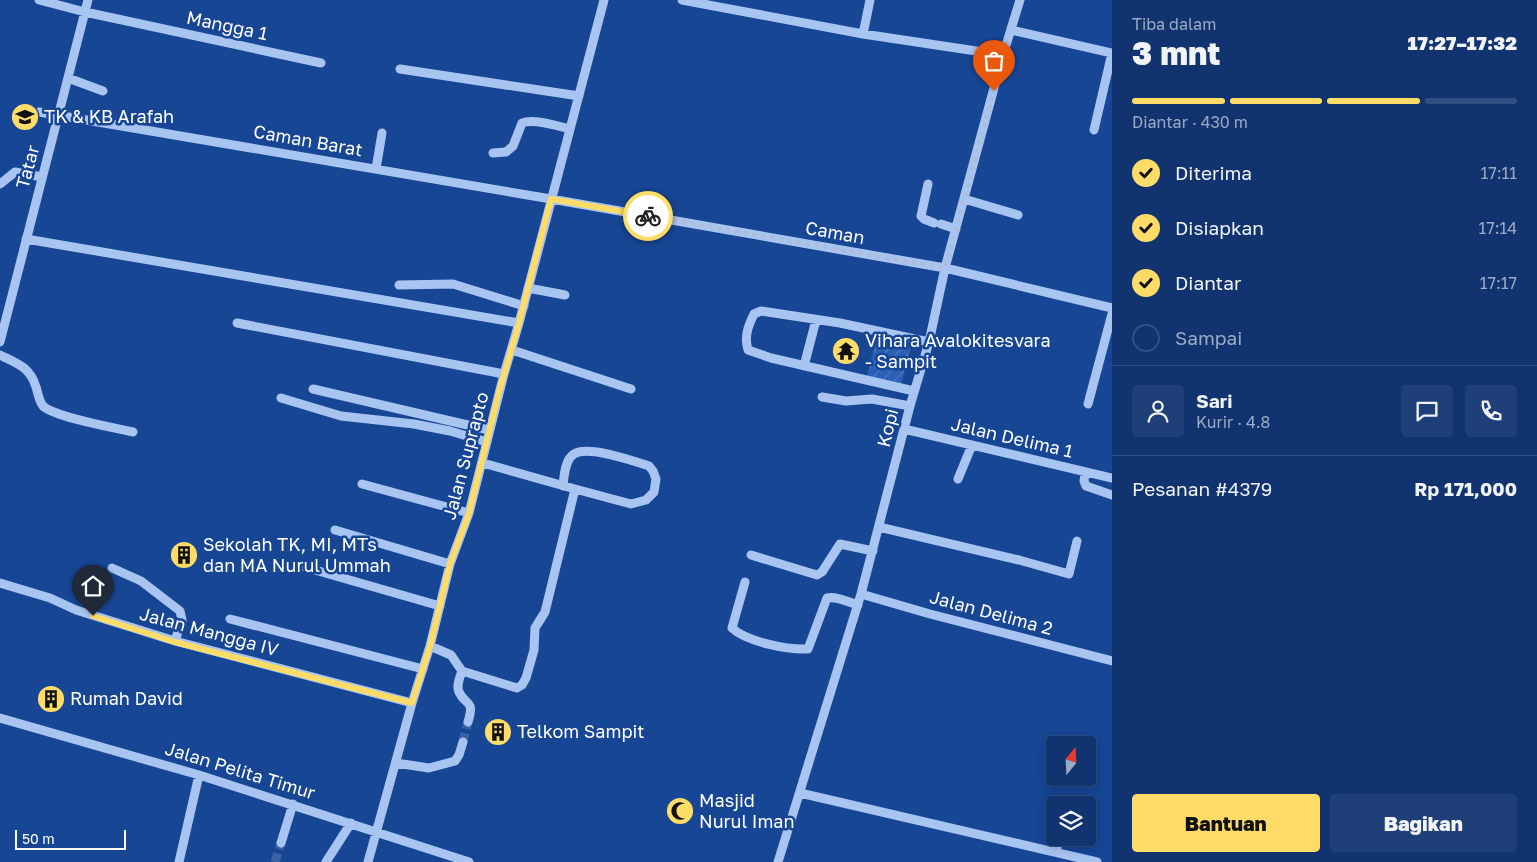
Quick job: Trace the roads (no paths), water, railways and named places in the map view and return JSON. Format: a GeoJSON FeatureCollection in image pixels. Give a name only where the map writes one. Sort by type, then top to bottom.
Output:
{"type":"FeatureCollection","features":[{"type":"Feature","properties":{"kind":"street","name":"Mangga 1"},"geometry":{"type":"LineString","coordinates":[[39,0],[85,12],[321,63]]}},
{"type":"Feature","properties":{"kind":"street","name":"Tatar"},"geometry":{"type":"LineString","coordinates":[[0,342],[88,0]]}},
{"type":"Feature","properties":{"kind":"street","name":"Jalan Suprapto"},"geometry":{"type":"LineString","coordinates":[[368,862],[412,703],[430,646],[450,564],[469,513],[483,463],[504,374],[524,306],[604,0]]}},
{"type":"Feature","properties":{"kind":"street"},"geometry":{"type":"LineString","coordinates":[[682,0],[863,34],[1003,55]]}},
{"type":"Feature","properties":{"kind":"street"},"geometry":{"type":"LineString","coordinates":[[863,34],[870,0]]}},
{"type":"Feature","properties":{"kind":"street","name":"Kopi"},"geometry":{"type":"LineString","coordinates":[[778,862],[862,594],[910,406],[929,342],[945,268],[1003,55],[1020,0]]}},
{"type":"Feature","properties":{"kind":"street"},"geometry":{"type":"LineString","coordinates":[[1011,30],[1112,53],[1094,130]]}},
{"type":"Feature","properties":{"kind":"street"},"geometry":{"type":"LineString","coordinates":[[400,69],[579,96]]}},
{"type":"Feature","properties":{"kind":"street"},"geometry":{"type":"LineString","coordinates":[[68,78],[103,91]]}},
{"type":"Feature","properties":{"kind":"street","name":"Caman Barat"},"geometry":{"type":"LineString","coordinates":[[39,112],[551,199]]}},
{"type":"Feature","properties":{"kind":"street"},"geometry":{"type":"LineString","coordinates":[[493,153],[506,152],[513,146],[522,123],[526,121],[570,129]]}},
{"type":"Feature","properties":{"kind":"street"},"geometry":{"type":"LineString","coordinates":[[376,169],[382,133]]}},
{"type":"Feature","properties":{"kind":"street"},"geometry":{"type":"LineString","coordinates":[[0,184],[15,172],[42,177]]}},
{"type":"Feature","properties":{"kind":"street"},"geometry":{"type":"LineString","coordinates":[[928,184],[921,216],[924,219],[956,229]]}},
{"type":"Feature","properties":{"kind":"street","name":"Caman"},"geometry":{"type":"LineString","coordinates":[[551,199],[945,268],[1112,308]]}},
{"type":"Feature","properties":{"kind":"street"},"geometry":{"type":"LineString","coordinates":[[964,200],[1018,215]]}},
{"type":"Feature","properties":{"kind":"street"},"geometry":{"type":"LineString","coordinates":[[26,239],[519,323]]}},
{"type":"Feature","properties":{"kind":"street"},"geometry":{"type":"LineString","coordinates":[[400,285],[454,284],[524,306]]}},
{"type":"Feature","properties":{"kind":"street"},"geometry":{"type":"LineString","coordinates":[[528,288],[565,295]]}},
{"type":"Feature","properties":{"kind":"street"},"geometry":{"type":"LineString","coordinates":[[914,391],[771,358],[748,350],[745,340],[747,332],[754,314],[761,311],[840,323],[929,342]]}},
{"type":"Feature","properties":{"kind":"street"},"geometry":{"type":"LineString","coordinates":[[1088,404],[1112,314]]}},
{"type":"Feature","properties":{"kind":"street"},"geometry":{"type":"LineString","coordinates":[[804,366],[816,320]]}},
{"type":"Feature","properties":{"kind":"street"},"geometry":{"type":"LineString","coordinates":[[237,324],[504,374]]}},
{"type":"Feature","properties":{"kind":"street"},"geometry":{"type":"LineString","coordinates":[[512,350],[631,389]]}},
{"type":"Feature","properties":{"kind":"street"},"geometry":{"type":"LineString","coordinates":[[0,355],[26,369],[33,378],[42,405],[48,409],[61,415],[133,432]]}},
{"type":"Feature","properties":{"kind":"street"},"geometry":{"type":"LineString","coordinates":[[312,389],[490,430]]}},
{"type":"Feature","properties":{"kind":"street"},"geometry":{"type":"LineString","coordinates":[[822,397],[846,401],[872,399],[910,406]]}},
{"type":"Feature","properties":{"kind":"street"},"geometry":{"type":"LineString","coordinates":[[281,398],[341,416],[414,424],[450,431],[487,442]]}},
{"type":"Feature","properties":{"kind":"street","name":"Jalan Delima 1"},"geometry":{"type":"LineString","coordinates":[[904,429],[1112,478]]}},
{"type":"Feature","properties":{"kind":"street"},"geometry":{"type":"LineString","coordinates":[[958,479],[972,445]]}},
{"type":"Feature","properties":{"kind":"street"},"geometry":{"type":"LineString","coordinates":[[483,463],[575,490],[631,504],[646,500],[654,492],[656,479],[650,466],[611,455],[581,451],[573,454],[569,459],[564,474],[563,486]]}},
{"type":"Feature","properties":{"kind":"street"},"geometry":{"type":"LineString","coordinates":[[1085,472],[1084,481],[1086,486],[1112,495]]}},
{"type":"Feature","properties":{"kind":"street"},"geometry":{"type":"LineString","coordinates":[[362,484],[469,513]]}},
{"type":"Feature","properties":{"kind":"street"},"geometry":{"type":"LineString","coordinates":[[430,646],[451,655],[462,671],[517,688],[522,685],[526,678],[534,650],[535,628],[545,612],[575,490]]}},
{"type":"Feature","properties":{"kind":"street"},"geometry":{"type":"LineString","coordinates":[[879,527],[1019,560],[1069,574],[1077,542]]}},
{"type":"Feature","properties":{"kind":"street"},"geometry":{"type":"LineString","coordinates":[[335,530],[450,564]]}},
{"type":"Feature","properties":{"kind":"street"},"geometry":{"type":"LineString","coordinates":[[751,555],[817,575],[822,572],[840,544],[873,551]]}},
{"type":"Feature","properties":{"kind":"street"},"geometry":{"type":"LineString","coordinates":[[301,566],[440,606]]}},
{"type":"Feature","properties":{"kind":"street"},"geometry":{"type":"LineString","coordinates":[[112,568],[141,581],[180,612],[182,620],[175,642]]}},
{"type":"Feature","properties":{"kind":"street"},"geometry":{"type":"LineString","coordinates":[[745,582],[732,628],[736,632],[758,641],[784,648],[794,650],[808,649],[827,598],[838,598],[858,605]]}},
{"type":"Feature","properties":{"kind":"street","name":"Jalan Mangga IV"},"geometry":{"type":"LineString","coordinates":[[0,583],[50,598],[76,610],[175,642],[412,703]]}},
{"type":"Feature","properties":{"kind":"street","name":"Jalan Delima 2"},"geometry":{"type":"LineString","coordinates":[[862,594],[922,612],[1112,661]]}},
{"type":"Feature","properties":{"kind":"street"},"geometry":{"type":"LineString","coordinates":[[230,619],[423,670]]}},
{"type":"Feature","properties":{"kind":"street"},"geometry":{"type":"LineString","coordinates":[[462,671],[458,692],[470,706],[471,711],[468,722]]}},
{"type":"Feature","properties":{"kind":"street","name":"Jalan Pelita Timur"},"geometry":{"type":"LineString","coordinates":[[0,718],[199,774],[469,862]]}},
{"type":"Feature","properties":{"kind":"street"},"geometry":{"type":"LineString","coordinates":[[396,763],[429,768],[454,761],[459,755],[462,742]]}},
{"type":"Feature","properties":{"kind":"street"},"geometry":{"type":"LineString","coordinates":[[178,862],[199,774]]}},
{"type":"Feature","properties":{"kind":"street"},"geometry":{"type":"LineString","coordinates":[[800,792],[1098,862]]}},
{"type":"Feature","properties":{"kind":"street"},"geometry":{"type":"LineString","coordinates":[[281,843],[293,804]]}},
{"type":"Feature","properties":{"kind":"street"},"geometry":{"type":"LineString","coordinates":[[326,862],[351,823]]}},
{"type":"Feature","properties":{"kind":"street"},"geometry":{"type":"LineString","coordinates":[[1056,852],[1057,846]]}},
{"type":"Feature","properties":{"kind":"tunnel"},"geometry":{"type":"LineString","coordinates":[[463,742],[468,722]]}},
{"type":"Feature","properties":{"kind":"tunnel"},"geometry":{"type":"LineString","coordinates":[[275,862],[281,843]]}},
{"type":"Feature","properties":{"kind":"place","name":"TK & KB Arafah"},"geometry":{"type":"Point","coordinates":[25,117]}},
{"type":"Feature","properties":{"kind":"place","name":"Vihara Avalokitesvara - Sampit"},"geometry":{"type":"Point","coordinates":[846,351]}},
{"type":"Feature","properties":{"kind":"place","name":"Sekolah TK, MI, MTs dan MA Nurul Ummah"},"geometry":{"type":"Point","coordinates":[184,555]}},
{"type":"Feature","properties":{"kind":"place","name":"Rumah David"},"geometry":{"type":"Point","coordinates":[51,699]}},
{"type":"Feature","properties":{"kind":"place","name":"Telkom Sampit"},"geometry":{"type":"Point","coordinates":[498,732]}},
{"type":"Feature","properties":{"kind":"place","name":"Masjid Nurul Iman"},"geometry":{"type":"Point","coordinates":[680,811]}}]}
